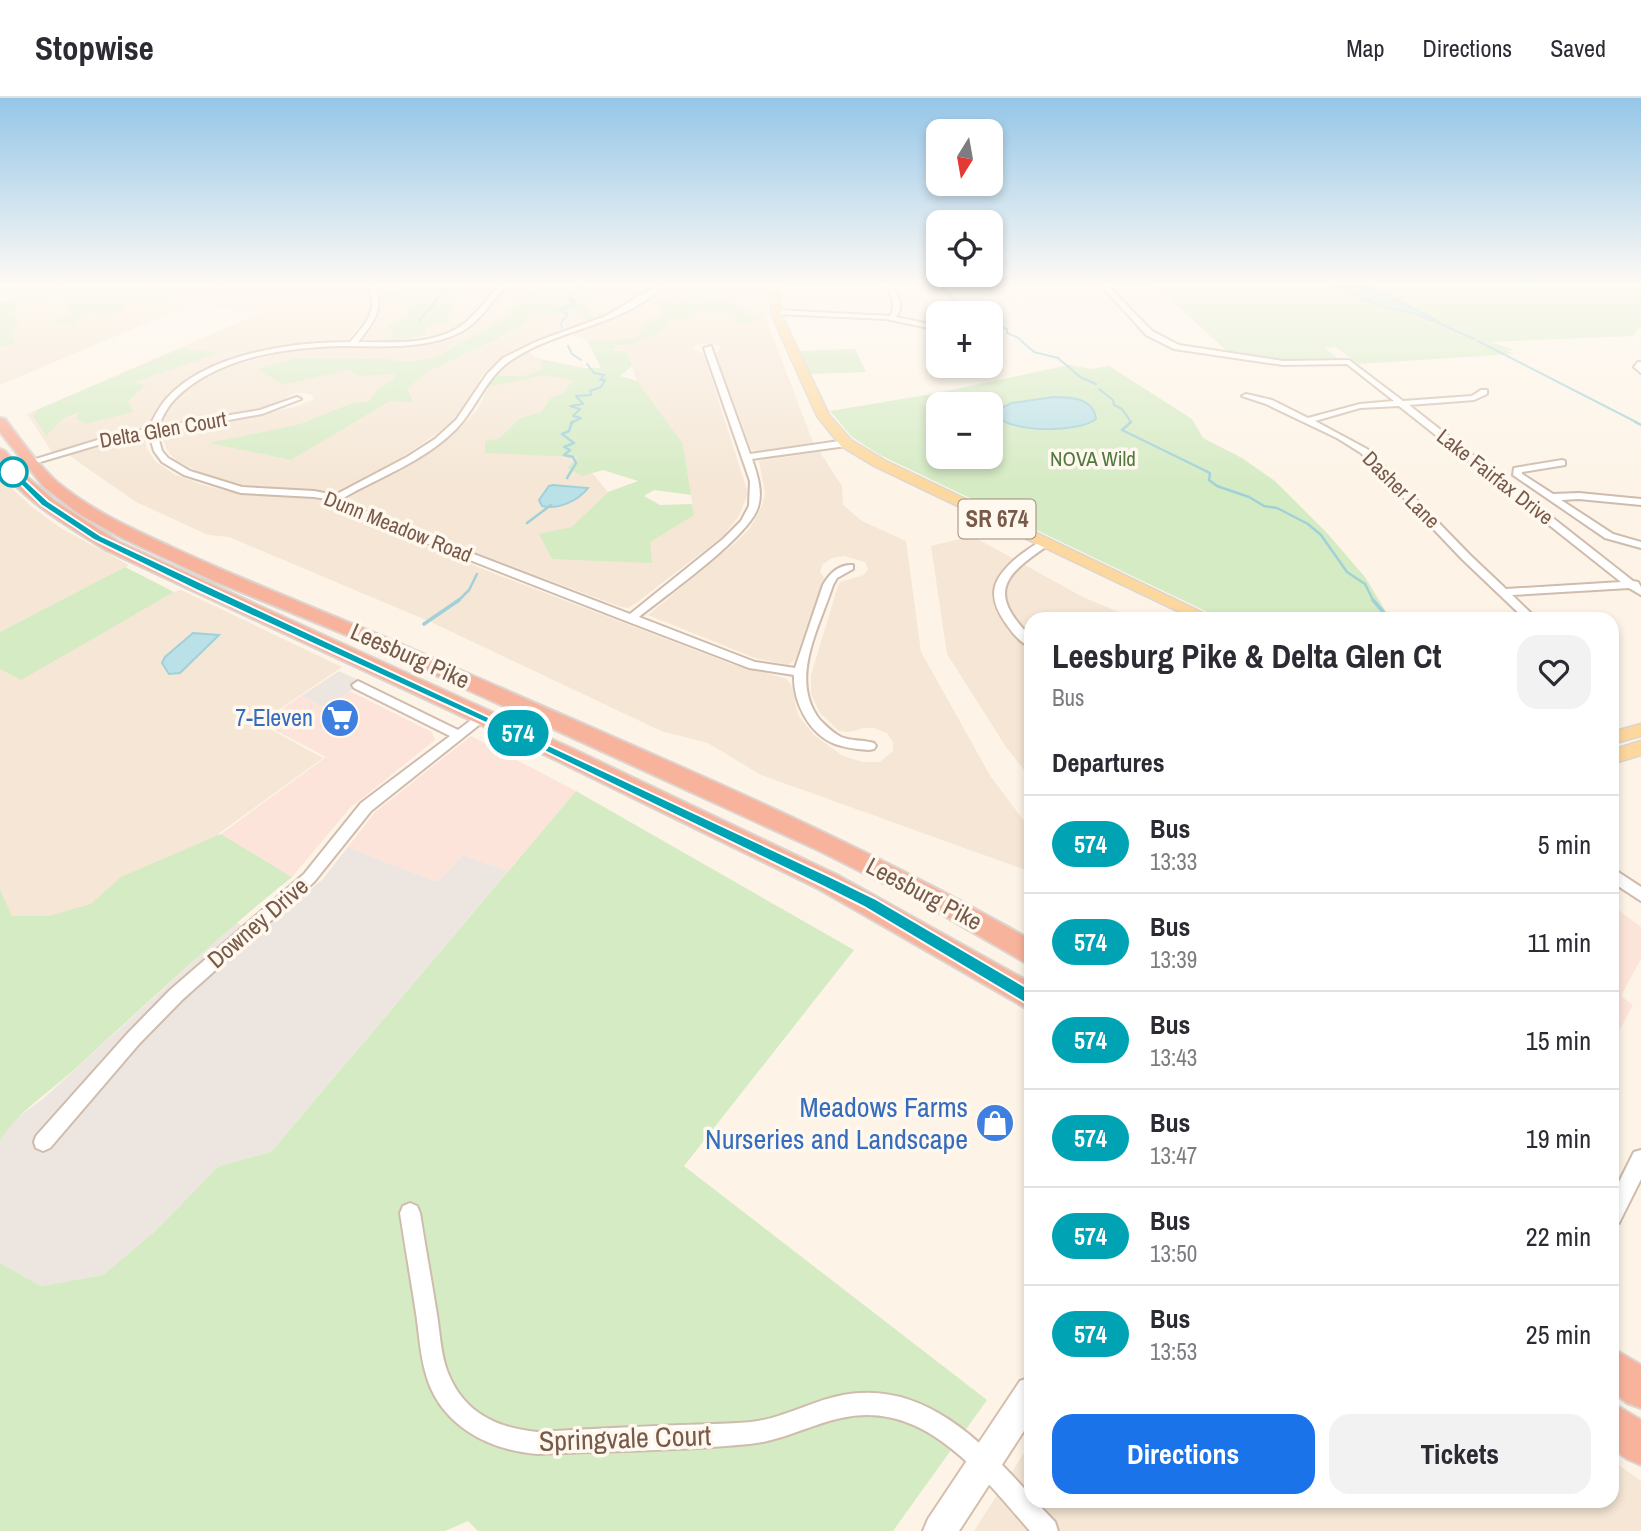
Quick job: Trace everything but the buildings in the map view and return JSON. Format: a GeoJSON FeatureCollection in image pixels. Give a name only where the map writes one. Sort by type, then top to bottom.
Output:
{"type":"FeatureCollection","features":[{"type":"Feature","properties":{"kind":"highway","name":"Leesburg Pike"},"geometry":{"type":"LineString","coordinates":[[0,422],[30,462],[69,499],[128,534],[221,577],[405,653],[829,844],[948,905],[1024,950]]}},
{"type":"Feature","properties":{"kind":"highway","name":"Leesburg Pike"},"geometry":{"type":"LineString","coordinates":[[3,465],[44,503],[98,538],[483,717],[869,903],[1024,994]]}},
{"type":"Feature","properties":{"kind":"highway"},"geometry":{"type":"LineString","coordinates":[[1619,1372],[1641,1389]]}},
{"type":"Feature","properties":{"kind":"highway"},"geometry":{"type":"LineString","coordinates":[[1619,1428],[1641,1445]]}},
{"type":"Feature","properties":{"kind":"main road","name":"SR 674"},"geometry":{"type":"LineString","coordinates":[[793,353],[823,416],[846,443],[878,463],[1193,612]]}},
{"type":"Feature","properties":{"kind":"main road"},"geometry":{"type":"LineString","coordinates":[[3,465],[30,462]]}},
{"type":"Feature","properties":{"kind":"main road"},"geometry":{"type":"LineString","coordinates":[[1619,736],[1641,730]]}},
{"type":"Feature","properties":{"kind":"main road"},"geometry":{"type":"LineString","coordinates":[[1619,755],[1641,748]]}},
{"type":"Feature","properties":{"kind":"main road"},"geometry":{"type":"LineString","coordinates":[[940,1531],[1024,1403]]}},
{"type":"Feature","properties":{"kind":"street"},"geometry":{"type":"LineString","coordinates":[[152,430],[177,392],[197,379],[222,367],[272,353]]}},
{"type":"Feature","properties":{"kind":"street"},"geometry":{"type":"LineString","coordinates":[[336,498],[392,470],[452,430],[471,408],[484,380],[518,353]]}},
{"type":"Feature","properties":{"kind":"street"},"geometry":{"type":"LineString","coordinates":[[630,619],[727,541],[745,522],[756,496],[755,481],[710,353]]}},
{"type":"Feature","properties":{"kind":"street","name":"Lake Fairfax Drive"},"geometry":{"type":"LineString","coordinates":[[1216,353],[1283,363],[1349,362],[1636,584],[1641,592]]}},
{"type":"Feature","properties":{"kind":"street"},"geometry":{"type":"LineString","coordinates":[[1641,364],[1637,367],[1641,371]]}},
{"type":"Feature","properties":{"kind":"street"},"geometry":{"type":"LineString","coordinates":[[1309,421],[1350,408],[1474,397],[1484,392]]}},
{"type":"Feature","properties":{"kind":"street","name":"Dasher Lane"},"geometry":{"type":"LineString","coordinates":[[1246,396],[1269,402],[1353,443],[1373,459],[1524,612]]}},
{"type":"Feature","properties":{"kind":"street","name":"Delta Glen Court"},"geometry":{"type":"LineString","coordinates":[[30,462],[90,443],[247,415],[278,408],[297,399]]}},
{"type":"Feature","properties":{"kind":"street","name":"Dunn Meadow Road"},"geometry":{"type":"LineString","coordinates":[[152,430],[158,451],[165,460],[187,474],[241,489],[336,498],[355,510],[391,525],[630,619],[754,665],[800,672]]}},
{"type":"Feature","properties":{"kind":"street"},"geometry":{"type":"LineString","coordinates":[[747,457],[846,443]]}},
{"type":"Feature","properties":{"kind":"street"},"geometry":{"type":"LineString","coordinates":[[1562,463],[1517,470],[1518,475],[1609,536],[1641,545]]}},
{"type":"Feature","properties":{"kind":"street"},"geometry":{"type":"LineString","coordinates":[[1554,497],[1579,496],[1641,502]]}},
{"type":"Feature","properties":{"kind":"street"},"geometry":{"type":"LineString","coordinates":[[1024,636],[1004,615],[998,597],[999,588],[1011,565],[1046,542]]}},
{"type":"Feature","properties":{"kind":"street"},"geometry":{"type":"LineString","coordinates":[[849,567],[833,576],[828,584],[800,672],[801,691],[806,707],[822,730],[839,740],[869,746]]}},
{"type":"Feature","properties":{"kind":"street"},"geometry":{"type":"LineString","coordinates":[[1503,592],[1636,584]]}},
{"type":"Feature","properties":{"kind":"street"},"geometry":{"type":"LineString","coordinates":[[358,685],[458,736]]}},
{"type":"Feature","properties":{"kind":"street","name":"Downey Drive"},"geometry":{"type":"LineString","coordinates":[[43,1142],[133,1039],[176,995],[309,878],[366,807],[483,717]]}},
{"type":"Feature","properties":{"kind":"street"},"geometry":{"type":"LineString","coordinates":[[1619,879],[1641,895]]}},
{"type":"Feature","properties":{"kind":"street"},"geometry":{"type":"LineString","coordinates":[[1619,1202],[1641,1159]]}},
{"type":"Feature","properties":{"kind":"street","name":"Springvale Court"},"geometry":{"type":"LineString","coordinates":[[410,1213],[436,1373],[459,1412],[480,1429],[497,1437],[537,1443],[751,1433],[782,1428],[842,1406],[881,1404],[910,1410],[935,1422],[957,1438],[1024,1507]]}},
{"type":"Feature","properties":{"kind":"street","name":"Springvale Court"},"geometry":{"type":"LineString","coordinates":[[1025,1508],[1046,1531]]}},
{"type":"Feature","properties":{"kind":"shaded area"},"geometry":{"type":"Polygon","coordinates":[[[0,353],[76,353],[0,385],[0,353]]]}},
{"type":"Feature","properties":{"kind":"shaded area"},"geometry":{"type":"Polygon","coordinates":[[[168,353],[268,353],[234,361],[186,382],[162,401],[149,427],[144,429],[52,452],[27,414],[168,353]]]}},
{"type":"Feature","properties":{"kind":"shaded area"},"geometry":{"type":"Polygon","coordinates":[[[282,353],[443,353],[436,357],[407,362],[387,359],[295,358],[259,369],[282,385],[348,370],[395,374],[369,401],[352,403],[300,424],[211,443],[291,460],[407,389],[427,372],[468,353],[513,353],[497,361],[482,375],[467,406],[452,423],[388,467],[336,492],[243,485],[201,473],[177,461],[168,452],[161,435],[169,431],[295,407],[314,399],[312,395],[295,393],[266,408],[160,427],[176,398],[210,375],[235,365],[282,353]]]}},
{"type":"Feature","properties":{"kind":"shaded area"},"geometry":{"type":"Polygon","coordinates":[[[523,353],[529,353],[574,379],[562,394],[552,397],[541,412],[520,418],[500,439],[579,457],[608,492],[573,527],[694,515],[683,444],[637,381],[627,353],[704,355],[748,493],[739,516],[722,537],[628,608],[377,515],[348,497],[453,434],[477,410],[494,376],[505,364],[523,353]]]}},
{"type":"Feature","properties":{"kind":"shaded area"},"geometry":{"type":"Polygon","coordinates":[[[779,353],[814,445],[760,452],[751,449],[716,354],[779,353]]]}},
{"type":"Feature","properties":{"kind":"shaded area"},"geometry":{"type":"Polygon","coordinates":[[[139,437],[145,438],[147,449],[156,462],[174,474],[200,484],[232,492],[309,498],[332,503],[355,518],[498,575],[731,664],[785,678],[791,684],[798,715],[814,735],[843,756],[863,762],[880,762],[893,751],[893,742],[887,733],[874,728],[839,731],[820,713],[811,694],[811,675],[837,589],[840,582],[864,575],[868,569],[865,562],[844,556],[832,558],[823,564],[820,572],[824,578],[795,660],[788,665],[755,658],[648,615],[750,528],[762,506],[765,493],[759,461],[820,452],[842,486],[843,505],[862,521],[906,541],[921,652],[991,777],[1024,821],[1024,869],[761,775],[708,743],[661,731],[433,623],[229,537],[208,535],[136,502],[67,454],[139,437]]]}},
{"type":"Feature","properties":{"kind":"shaded area"},"geometry":{"type":"Polygon","coordinates":[[[0,481],[62,529],[129,565],[0,632],[0,481]]]}},
{"type":"Feature","properties":{"kind":"shaded area"},"geometry":{"type":"Polygon","coordinates":[[[972,536],[1083,597],[1118,612],[1024,612],[1024,770],[1006,747],[947,654],[931,546],[972,536]]]}},
{"type":"Feature","properties":{"kind":"shaded area"},"geometry":{"type":"Polygon","coordinates":[[[181,590],[342,667],[259,723],[323,758],[218,834],[289,878],[0,1115],[0,669],[21,679],[181,590]]]}},
{"type":"Feature","properties":{"kind":"shaded area"},"geometry":{"type":"Polygon","coordinates":[[[339,671],[363,682],[325,708],[301,696],[339,671]]]}},
{"type":"Feature","properties":{"kind":"shaded area"},"geometry":{"type":"Polygon","coordinates":[[[350,691],[432,732],[435,740],[350,808],[292,877],[221,834],[326,757],[262,723],[301,696],[325,708],[350,691]]]}},
{"type":"Feature","properties":{"kind":"shaded area"},"geometry":{"type":"Polygon","coordinates":[[[471,736],[576,791],[508,871],[463,855],[437,882],[348,847],[375,812],[471,736]]]}},
{"type":"Feature","properties":{"kind":"shaded area"},"geometry":{"type":"Polygon","coordinates":[[[348,847],[437,882],[463,855],[508,871],[271,1152],[219,1166],[153,1233],[103,1275],[41,1286],[0,1263],[0,1141],[11,1123],[45,1097],[236,922],[255,935],[322,880],[348,847]]]}},
{"type":"Feature","properties":{"kind":"shaded area"},"geometry":{"type":"Polygon","coordinates":[[[1619,910],[1641,927],[1641,959],[1621,996],[1633,1005],[1619,1031],[1619,910]]]}},
{"type":"Feature","properties":{"kind":"shaded area"},"geometry":{"type":"Polygon","coordinates":[[[1024,1453],[1024,1508],[1619,1508],[1619,1465],[1641,1481],[1641,1531],[974,1531],[1024,1453]]]}},
{"type":"Feature","properties":{"kind":"green space"},"geometry":{"type":"Polygon","coordinates":[[[171,353],[220,353],[134,382],[145,386],[128,401],[133,412],[85,424],[76,419],[79,412],[64,418],[46,436],[33,416],[39,409],[171,353]]]}},
{"type":"Feature","properties":{"kind":"green space"},"geometry":{"type":"Polygon","coordinates":[[[443,353],[468,353],[427,372],[407,389],[413,402],[390,401],[291,460],[209,443],[300,424],[352,403],[369,401],[395,374],[359,376],[348,370],[282,385],[258,369],[295,358],[387,359],[407,362],[436,357],[443,353]]]}},
{"type":"Feature","properties":{"kind":"green space"},"geometry":{"type":"Polygon","coordinates":[[[593,353],[627,353],[632,366],[620,376],[637,381],[683,444],[691,495],[654,490],[644,496],[660,505],[692,504],[694,515],[650,542],[652,563],[552,559],[539,534],[572,527],[608,492],[638,481],[603,470],[582,476],[567,468],[578,457],[485,453],[485,441],[499,439],[520,418],[541,412],[552,397],[562,394],[573,380],[545,375],[488,387],[494,376],[525,376],[543,369],[540,359],[584,368],[601,368],[593,353]]]}},
{"type":"Feature","properties":{"kind":"green space"},"geometry":{"type":"Polygon","coordinates":[[[798,353],[857,353],[866,372],[808,374],[798,353]]]}},
{"type":"Feature","properties":{"kind":"green space"},"geometry":{"type":"Polygon","coordinates":[[[1229,353],[1331,353],[1337,358],[1287,361],[1229,353]]]}},
{"type":"Feature","properties":{"kind":"green space"},"geometry":{"type":"Polygon","coordinates":[[[1344,353],[1513,354],[1358,364],[1344,353]]]}},
{"type":"Feature","properties":{"kind":"green space","name":"NOVA Wild"},"geometry":{"type":"Polygon","coordinates":[[[1070,365],[1090,369],[1109,366],[1192,419],[1203,438],[1242,458],[1275,481],[1327,533],[1365,577],[1386,612],[1207,612],[880,455],[852,437],[830,411],[926,395],[926,469],[1003,469],[1003,392],[942,392],[1070,365]]]}},
{"type":"Feature","properties":{"kind":"green space"},"geometry":{"type":"Polygon","coordinates":[[[125,567],[174,592],[21,680],[0,669],[0,632],[125,567]]]}},
{"type":"Feature","properties":{"kind":"green space"},"geometry":{"type":"Polygon","coordinates":[[[576,791],[854,950],[684,1166],[987,1400],[893,1531],[478,1531],[468,1521],[445,1531],[0,1531],[0,1263],[41,1286],[103,1275],[153,1233],[219,1166],[271,1152],[576,791]]]}},
{"type":"Feature","properties":{"kind":"green space"},"geometry":{"type":"Polygon","coordinates":[[[221,834],[292,877],[25,1111],[0,1141],[0,890],[12,916],[49,916],[91,904],[121,877],[221,834]]]}},
{"type":"Feature","properties":{"kind":"water"},"geometry":{"type":"Polygon","coordinates":[[[1053,397],[1074,398],[1091,407],[1096,419],[1087,424],[1061,429],[1016,426],[1003,421],[1003,407],[1012,403],[1053,397]]]}},
{"type":"Feature","properties":{"kind":"water"},"geometry":{"type":"Polygon","coordinates":[[[549,486],[588,488],[567,503],[555,507],[542,506],[539,500],[549,486]]]}},
{"type":"Feature","properties":{"kind":"water"},"geometry":{"type":"Polygon","coordinates":[[[193,633],[219,635],[180,673],[169,674],[162,663],[165,657],[193,633]]]}},
{"type":"Feature","properties":{"kind":"waterway"},"geometry":{"type":"LineString","coordinates":[[571,353],[581,360]]}},
{"type":"Feature","properties":{"kind":"waterway"},"geometry":{"type":"LineString","coordinates":[[1037,353],[1058,358],[1080,377],[1096,384]]}},
{"type":"Feature","properties":{"kind":"waterway"},"geometry":{"type":"LineString","coordinates":[[1501,353],[1638,423]]}},
{"type":"Feature","properties":{"kind":"waterway"},"geometry":{"type":"LineString","coordinates":[[572,423],[581,418],[573,416],[580,409],[570,406],[583,404],[576,396],[591,395],[590,391],[601,387],[605,380],[600,380],[604,375],[594,373],[587,364]]}},
{"type":"Feature","properties":{"kind":"waterway"},"geometry":{"type":"LineString","coordinates":[[1099,389],[1113,400],[1114,405],[1122,409],[1131,422]]}},
{"type":"Feature","properties":{"kind":"waterway"},"geometry":{"type":"LineString","coordinates":[[1131,422],[1122,430],[1210,473],[1209,480],[1217,486],[1249,497],[1264,506],[1277,508],[1308,524],[1321,535],[1347,572],[1365,584],[1373,600]]}},
{"type":"Feature","properties":{"kind":"waterway"},"geometry":{"type":"LineString","coordinates":[[1635,422],[1641,425]]}},
{"type":"Feature","properties":{"kind":"waterway"},"geometry":{"type":"LineString","coordinates":[[567,478],[576,463],[573,457],[564,455],[570,450],[564,447],[574,443],[562,434],[569,431],[572,423]]}},
{"type":"Feature","properties":{"kind":"waterway"},"geometry":{"type":"LineString","coordinates":[[527,523],[551,505]]}},
{"type":"Feature","properties":{"kind":"waterway"},"geometry":{"type":"LineString","coordinates":[[459,600],[469,590],[477,574]]}},
{"type":"Feature","properties":{"kind":"waterway"},"geometry":{"type":"LineString","coordinates":[[424,624],[459,600]]}},
{"type":"Feature","properties":{"kind":"waterway"},"geometry":{"type":"LineString","coordinates":[[1373,600],[1383,612]]}},
{"type":"Feature","properties":{"kind":"bus line","name":"574"},"geometry":{"type":"LineString","coordinates":[[9,468],[44,503],[98,538],[505,727],[828,882],[1024,993]]}},
{"type":"Feature","properties":{"kind":"place","name":"7-Eleven"},"geometry":{"type":"Point","coordinates":[340,718]}},
{"type":"Feature","properties":{"kind":"place","name":"Meadows Farms Nurseries and Landscape"},"geometry":{"type":"Point","coordinates":[995,1123]}}]}
